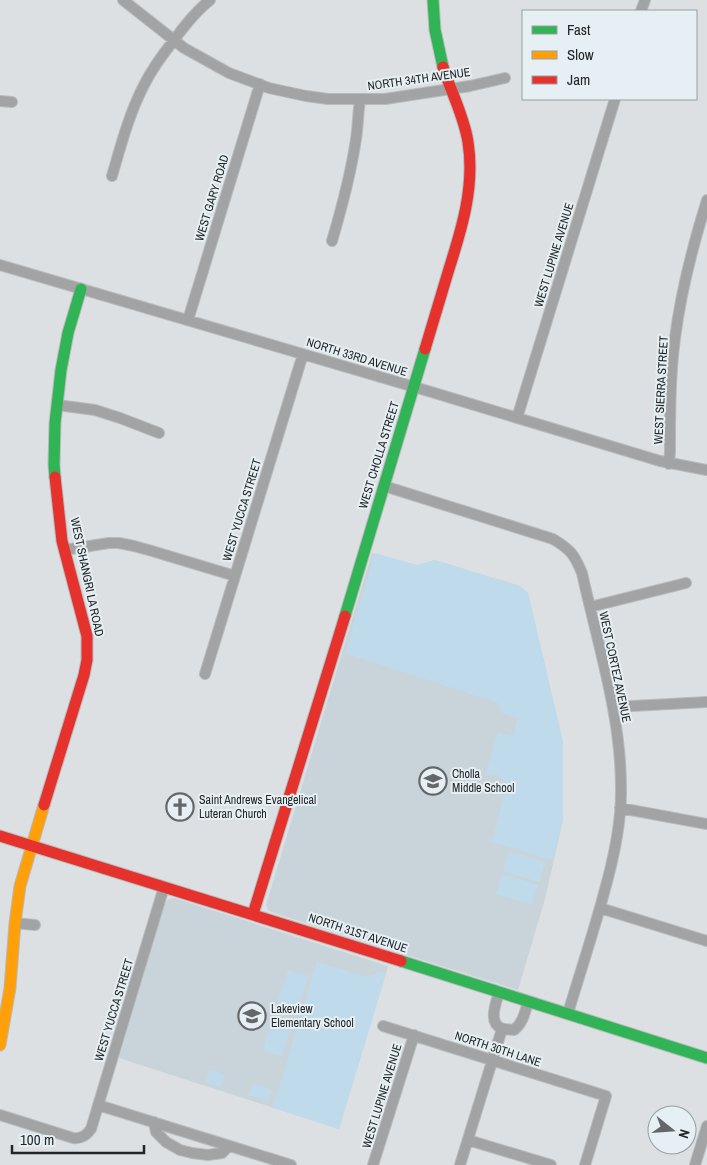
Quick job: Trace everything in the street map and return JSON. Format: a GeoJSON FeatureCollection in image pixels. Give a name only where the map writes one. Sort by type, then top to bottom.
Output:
{"type":"FeatureCollection","features":[{"type":"Feature","properties":{"kind":"street","name":"NORTH 34TH AVENUE"},"geometry":{"type":"LineString","coordinates":[[123,0],[184,48],[229,73],[260,84],[313,97],[360,100],[385,99],[470,86],[505,78]]}},
{"type":"Feature","properties":{"kind":"street"},"geometry":{"type":"LineString","coordinates":[[112,176],[134,106],[153,69],[173,40],[200,8],[210,0]]}},
{"type":"Feature","properties":{"kind":"street","name":"WEST CHOLLA STREET"},"geometry":{"type":"LineString","coordinates":[[253,914],[384,486],[468,202],[471,175],[468,141],[463,120],[447,81],[439,53],[433,0]]}},
{"type":"Feature","properties":{"kind":"street","name":"WEST GARY ROAD"},"geometry":{"type":"LineString","coordinates":[[188,320],[260,84]]}},
{"type":"Feature","properties":{"kind":"street"},"geometry":{"type":"LineString","coordinates":[[332,241],[349,176],[360,100]]}},
{"type":"Feature","properties":{"kind":"street","name":"WEST LUPINE AVENUE"},"geometry":{"type":"LineString","coordinates":[[517,418],[615,100]]}},
{"type":"Feature","properties":{"kind":"street"},"geometry":{"type":"LineString","coordinates":[[0,101],[12,102]]}},
{"type":"Feature","properties":{"kind":"street","name":"WEST SIERRA STREET"},"geometry":{"type":"LineString","coordinates":[[669,464],[675,338],[685,280],[707,200]]}},
{"type":"Feature","properties":{"kind":"street","name":"NORTH 33RD AVENUE"},"geometry":{"type":"LineString","coordinates":[[0,265],[414,386],[669,464],[707,470]]}},
{"type":"Feature","properties":{"kind":"street","name":"WEST SHANGRI LA ROAD"},"geometry":{"type":"LineString","coordinates":[[0,1046],[10,988],[20,886],[87,660],[87,636],[64,550],[58,512],[54,465],[55,423],[61,370],[68,333],[81,289]]}},
{"type":"Feature","properties":{"kind":"street","name":"WEST YUCCA STREET"},"geometry":{"type":"LineString","coordinates":[[205,674],[303,354]]}},
{"type":"Feature","properties":{"kind":"street"},"geometry":{"type":"LineString","coordinates":[[57,405],[95,410],[159,433]]}},
{"type":"Feature","properties":{"kind":"street","name":"WEST CORTEZ AVENUE"},"geometry":{"type":"LineString","coordinates":[[384,486],[553,539],[566,547],[574,556],[582,573],[614,707],[620,757],[621,793],[615,848],[600,908],[568,1013]]}},
{"type":"Feature","properties":{"kind":"street"},"geometry":{"type":"LineString","coordinates":[[64,550],[119,543],[143,548],[235,576]]}},
{"type":"Feature","properties":{"kind":"street"},"geometry":{"type":"LineString","coordinates":[[590,607],[686,583]]}},
{"type":"Feature","properties":{"kind":"street"},"geometry":{"type":"LineString","coordinates":[[614,707],[707,702]]}},
{"type":"Feature","properties":{"kind":"street"},"geometry":{"type":"LineString","coordinates":[[620,808],[707,824]]}},
{"type":"Feature","properties":{"kind":"street","name":"NORTH 31ST AVENUE"},"geometry":{"type":"LineString","coordinates":[[0,836],[707,1058]]}},
{"type":"Feature","properties":{"kind":"street","name":"WEST YUCCA STREET"},"geometry":{"type":"LineString","coordinates":[[0,1114],[78,1139],[87,1134],[91,1129],[164,887]]}},
{"type":"Feature","properties":{"kind":"street"},"geometry":{"type":"LineString","coordinates":[[600,908],[707,941]]}},
{"type":"Feature","properties":{"kind":"street"},"geometry":{"type":"LineString","coordinates":[[15,923],[35,925]]}},
{"type":"Feature","properties":{"kind":"street"},"geometry":{"type":"LineString","coordinates":[[499,992],[494,1018],[496,1024],[502,1029],[514,1030],[519,1026],[528,1002]]}},
{"type":"Feature","properties":{"kind":"street","name":"NORTH 30TH LANE"},"geometry":{"type":"LineString","coordinates":[[382,1026],[606,1096],[585,1165]]}},
{"type":"Feature","properties":{"kind":"street"},"geometry":{"type":"LineString","coordinates":[[460,1165],[502,1029]]}},
{"type":"Feature","properties":{"kind":"street","name":"WEST LUPINE AVENUE"},"geometry":{"type":"LineString","coordinates":[[373,1165],[414,1035]]}},
{"type":"Feature","properties":{"kind":"street"},"geometry":{"type":"LineString","coordinates":[[98,1105],[284,1164]]}},
{"type":"Feature","properties":{"kind":"street"},"geometry":{"type":"LineString","coordinates":[[154,1122],[156,1132],[166,1142],[180,1150],[208,1156],[222,1153],[229,1146]]}},
{"type":"Feature","properties":{"kind":"street"},"geometry":{"type":"LineString","coordinates":[[695,1165],[707,1126]]}},
{"type":"Feature","properties":{"kind":"street"},"geometry":{"type":"LineString","coordinates":[[468,1140],[551,1165]]}},
{"type":"Feature","properties":{"kind":"shaded area","name":"Cholla Middle School"},"geometry":{"type":"Polygon","coordinates":[[[372,553],[417,565],[435,560],[520,586],[528,593],[563,742],[563,820],[545,899],[518,990],[274,913],[269,911],[266,905],[372,553]]]}},
{"type":"Feature","properties":{"kind":"shaded area"},"geometry":{"type":"Polygon","coordinates":[[[375,553],[417,565],[435,560],[520,586],[528,593],[563,742],[563,820],[553,860],[492,842],[506,782],[497,774],[485,776],[498,732],[513,737],[518,718],[502,713],[501,709],[498,708],[499,703],[345,653],[375,553]]]}},
{"type":"Feature","properties":{"kind":"shaded area"},"geometry":{"type":"Polygon","coordinates":[[[509,852],[545,862],[539,882],[503,871],[509,852]]]}},
{"type":"Feature","properties":{"kind":"shaded area"},"geometry":{"type":"Polygon","coordinates":[[[502,874],[538,885],[532,904],[496,894],[502,874]]]}},
{"type":"Feature","properties":{"kind":"shaded area","name":"Lakeview Elementary School"},"geometry":{"type":"Polygon","coordinates":[[[174,898],[388,966],[339,1129],[119,1058],[164,905],[168,899],[174,898]]]}},
{"type":"Feature","properties":{"kind":"shaded area"},"geometry":{"type":"Polygon","coordinates":[[[317,962],[367,977],[381,972],[386,974],[339,1129],[273,1108],[317,962]]]}},
{"type":"Feature","properties":{"kind":"shaded area"},"geometry":{"type":"Polygon","coordinates":[[[288,970],[308,976],[298,1008],[278,1002],[288,970]]]}},
{"type":"Feature","properties":{"kind":"shaded area"},"geometry":{"type":"Polygon","coordinates":[[[273,1018],[292,1023],[282,1056],[263,1050],[273,1018]]]}},
{"type":"Feature","properties":{"kind":"shaded area"},"geometry":{"type":"Polygon","coordinates":[[[210,1070],[225,1074],[221,1087],[206,1082],[210,1070]]]}},
{"type":"Feature","properties":{"kind":"shaded area"},"geometry":{"type":"Polygon","coordinates":[[[253,1083],[272,1090],[268,1101],[249,1095],[253,1083]]]}},
{"type":"Feature","properties":{"kind":"traffic: fast"},"geometry":{"type":"LineString","coordinates":[[433,0],[435,30],[443,67]]}},
{"type":"Feature","properties":{"kind":"traffic: fast"},"geometry":{"type":"LineString","coordinates":[[55,477],[55,423],[61,370],[68,333],[81,289]]}},
{"type":"Feature","properties":{"kind":"traffic: fast"},"geometry":{"type":"LineString","coordinates":[[345,616],[425,349]]}},
{"type":"Feature","properties":{"kind":"traffic: fast"},"geometry":{"type":"LineString","coordinates":[[401,961],[707,1058]]}},
{"type":"Feature","properties":{"kind":"traffic: slow"},"geometry":{"type":"LineString","coordinates":[[0,1045],[10,988],[20,886],[44,805]]}},
{"type":"Feature","properties":{"kind":"traffic: jam"},"geometry":{"type":"LineString","coordinates":[[425,349],[463,222],[470,175],[470,158],[466,132],[443,67]]}},
{"type":"Feature","properties":{"kind":"traffic: jam"},"geometry":{"type":"LineString","coordinates":[[44,805],[87,660],[87,636],[62,541],[55,477]]}},
{"type":"Feature","properties":{"kind":"traffic: jam"},"geometry":{"type":"LineString","coordinates":[[253,914],[345,616]]}},
{"type":"Feature","properties":{"kind":"traffic: jam"},"geometry":{"type":"LineString","coordinates":[[0,836],[401,961]]}},
{"type":"Feature","properties":{"kind":"place","name":"Cholla Middle School"},"geometry":{"type":"Point","coordinates":[433,781]}},
{"type":"Feature","properties":{"kind":"place","name":"Saint Andrews Evangelical Luteran Church"},"geometry":{"type":"Point","coordinates":[180,807]}},
{"type":"Feature","properties":{"kind":"place","name":"Lakeview Elementary School"},"geometry":{"type":"Point","coordinates":[252,1016]}}]}
